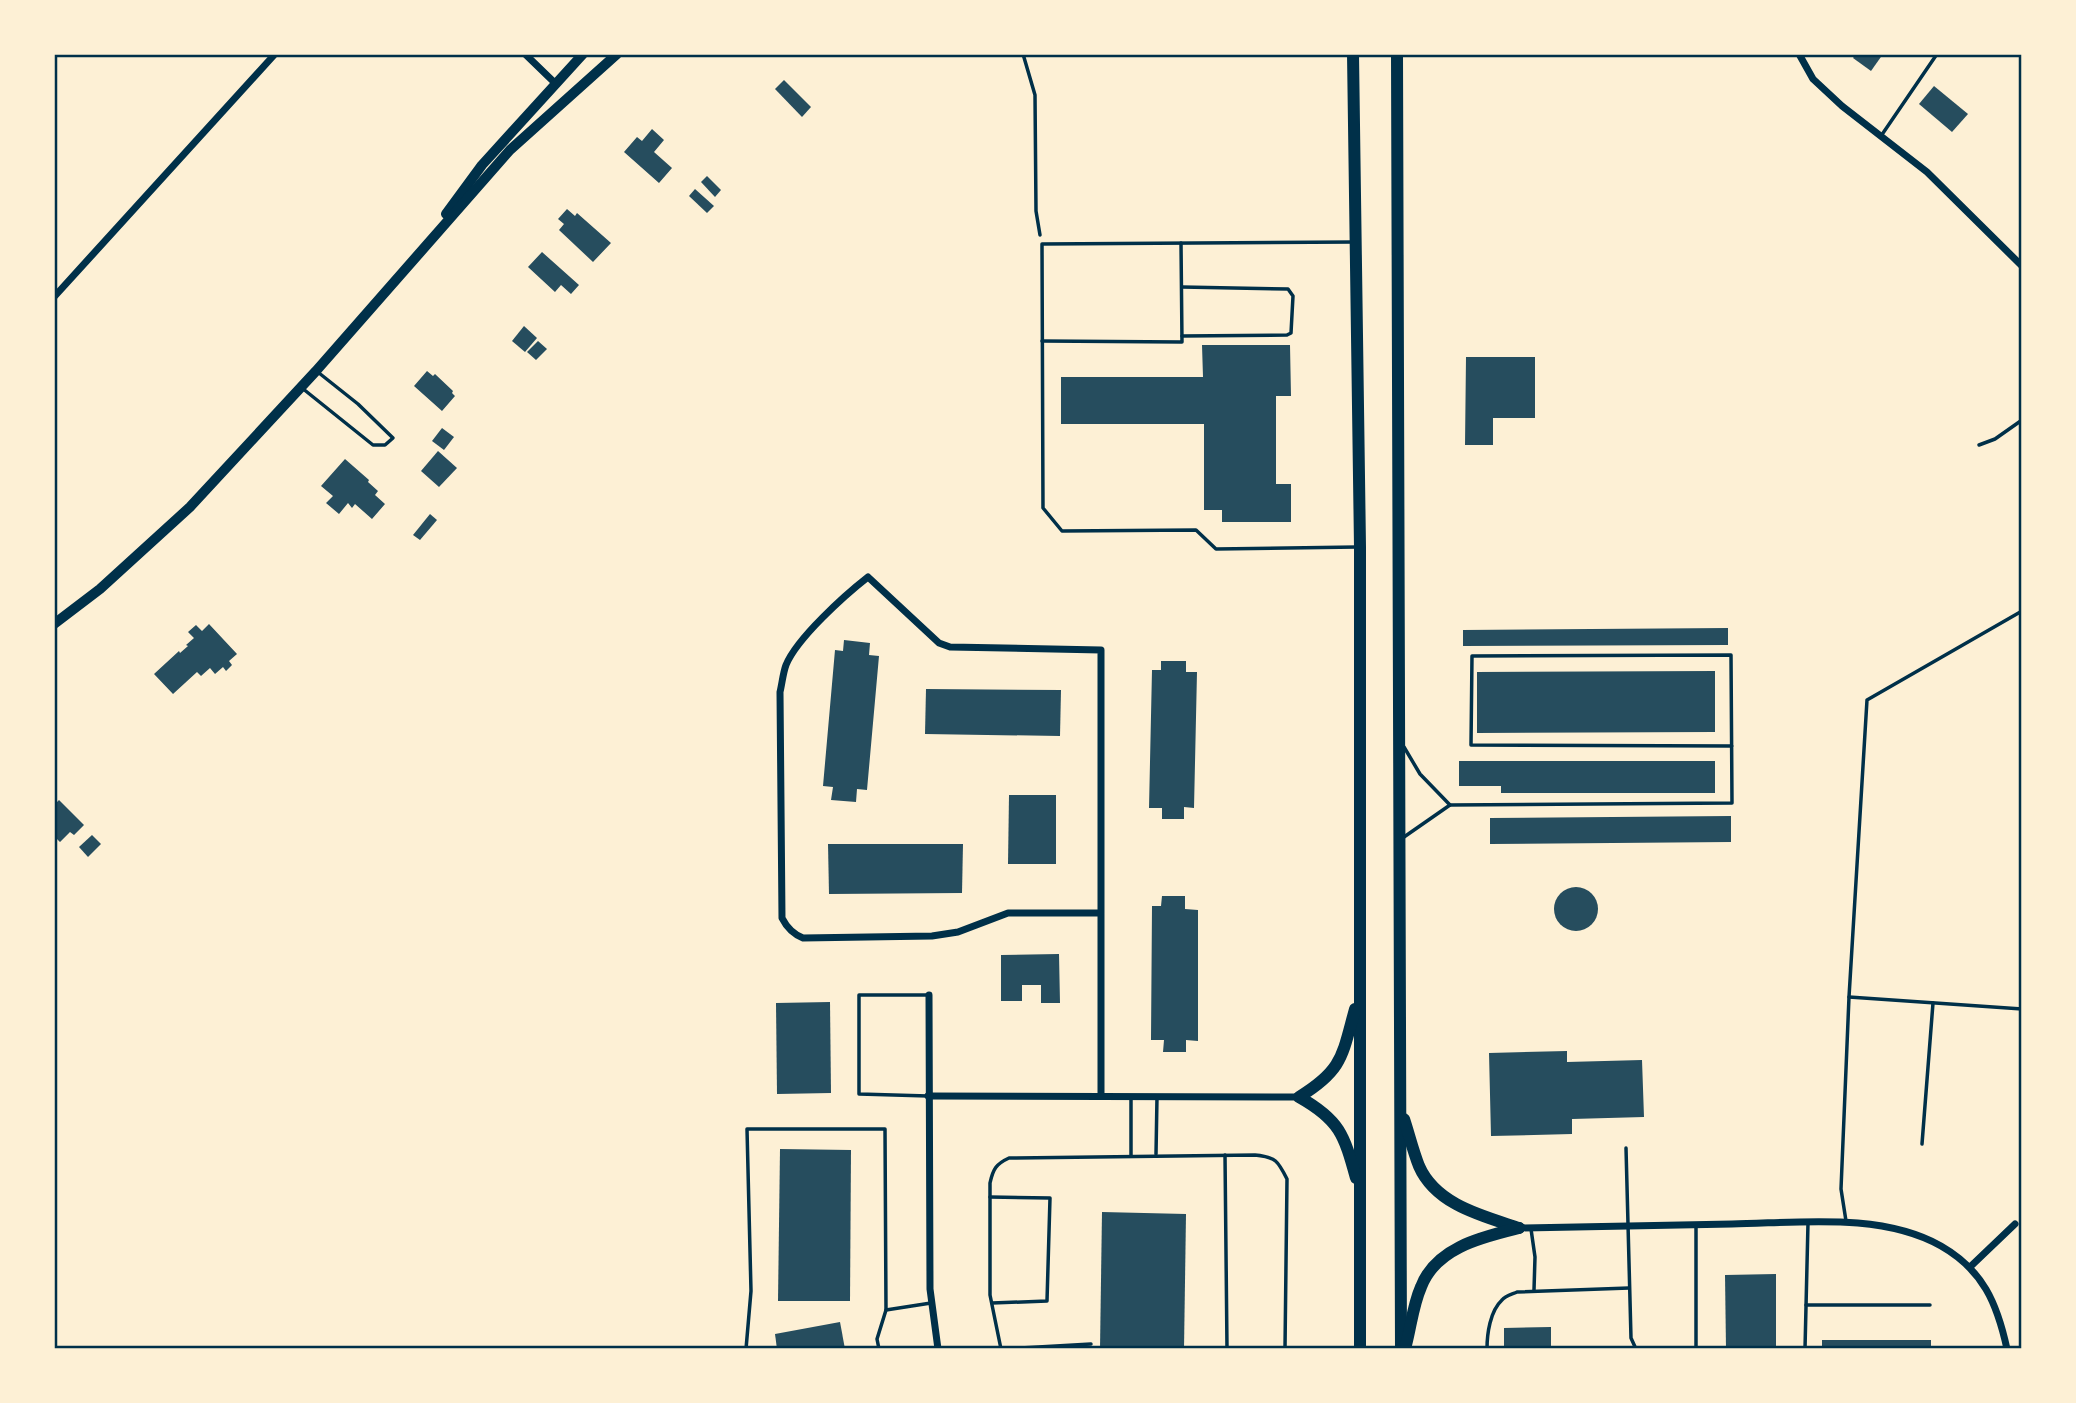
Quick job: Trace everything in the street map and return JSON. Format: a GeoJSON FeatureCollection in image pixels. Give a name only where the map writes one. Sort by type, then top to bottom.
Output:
{"type":"FeatureCollection","features":[{"type":"Feature","properties":{"kind":"highway"},"geometry":{"type":"LineString","coordinates":[[1353,54],[1360,547],[1360,1349]]}},
{"type":"Feature","properties":{"kind":"highway"},"geometry":{"type":"LineString","coordinates":[[1397,54],[1403,1349]]}},
{"type":"Feature","properties":{"kind":"highway"},"geometry":{"type":"LineString","coordinates":[[1359,996],[1338,1065],[1328,1078],[1299,1097],[1333,1120],[1348,1149],[1360,1194]]}},
{"type":"Feature","properties":{"kind":"highway"},"geometry":{"type":"LineString","coordinates":[[1400,1105],[1425,1177],[1460,1207],[1525,1227]]}},
{"type":"Feature","properties":{"kind":"highway"},"geometry":{"type":"LineString","coordinates":[[1403,1349],[1417,1297],[1430,1270],[1445,1256],[1477,1239],[1525,1227]]}},
{"type":"Feature","properties":{"kind":"main road"},"geometry":{"type":"LineString","coordinates":[[407,267],[482,165],[583,54]]}},
{"type":"Feature","properties":{"kind":"main road"},"geometry":{"type":"LineString","coordinates":[[54,624],[100,589],[190,507],[316,371],[510,150],[617,54]]}},
{"type":"Feature","properties":{"kind":"street"},"geometry":{"type":"LineString","coordinates":[[54,297],[275,54]]}},
{"type":"Feature","properties":{"kind":"street"},"geometry":{"type":"LineString","coordinates":[[524,54],[556,84]]}},
{"type":"Feature","properties":{"kind":"street"},"geometry":{"type":"LineString","coordinates":[[1799,54],[1813,79],[1842,106],[1927,172],[2022,266]]}},
{"type":"Feature","properties":{"kind":"street"},"geometry":{"type":"LineString","coordinates":[[1101,913],[1008,913],[958,932],[932,936],[803,938],[786,926],[782,918],[780,692],[786,665],[797,646],[868,577],[929,635],[950,647],[1101,650],[1101,913],[1101,1096]]}},
{"type":"Feature","properties":{"kind":"street"},"geometry":{"type":"LineString","coordinates":[[929,995],[931,1303],[938,1349]]}},
{"type":"Feature","properties":{"kind":"street"},"geometry":{"type":"LineString","coordinates":[[928,1096],[1299,1097]]}},
{"type":"Feature","properties":{"kind":"street"},"geometry":{"type":"LineString","coordinates":[[1525,1227],[1846,1223],[1906,1230],[1941,1246],[1970,1267],[1989,1292],[2000,1316],[2007,1349]]}},
{"type":"Feature","properties":{"kind":"street"},"geometry":{"type":"LineString","coordinates":[[1970,1267],[2015,1224]]}},
{"type":"Feature","properties":{"kind":"lane"},"geometry":{"type":"LineString","coordinates":[[1881,136],[1937,54]]}},
{"type":"Feature","properties":{"kind":"lane"},"geometry":{"type":"LineString","coordinates":[[1356,242],[1042,244],[1043,508],[1062,531],[1196,530],[1216,550],[1360,547]]}},
{"type":"Feature","properties":{"kind":"lane"},"geometry":{"type":"LineString","coordinates":[[1042,341],[1182,342],[1181,243]]}},
{"type":"Feature","properties":{"kind":"lane"},"geometry":{"type":"LineString","coordinates":[[1182,287],[1288,289],[1293,296],[1291,333],[1287,335],[1182,336]]}},
{"type":"Feature","properties":{"kind":"lane"},"geometry":{"type":"LineString","coordinates":[[301,387],[373,445],[385,445],[393,438],[358,404],[316,371]]}},
{"type":"Feature","properties":{"kind":"lane"},"geometry":{"type":"LineString","coordinates":[[1979,445],[1994,439],[2022,420]]}},
{"type":"Feature","properties":{"kind":"lane"},"geometry":{"type":"LineString","coordinates":[[1846,1223],[1841,1189],[1849,997],[1867,700],[2022,611]]}},
{"type":"Feature","properties":{"kind":"lane"},"geometry":{"type":"LineString","coordinates":[[1399,840],[1450,805],[1732,803],[1732,746],[1731,655],[1472,656],[1471,745],[1732,746]]}},
{"type":"Feature","properties":{"kind":"lane"},"geometry":{"type":"LineString","coordinates":[[1399,738],[1420,774],[1450,805]]}},
{"type":"Feature","properties":{"kind":"lane"},"geometry":{"type":"LineString","coordinates":[[928,1096],[859,1094],[859,995],[929,995]]}},
{"type":"Feature","properties":{"kind":"lane"},"geometry":{"type":"LineString","coordinates":[[1849,997],[2022,1009]]}},
{"type":"Feature","properties":{"kind":"lane"},"geometry":{"type":"LineString","coordinates":[[1922,1144],[1933,1003]]}},
{"type":"Feature","properties":{"kind":"lane"},"geometry":{"type":"LineString","coordinates":[[1130,1096],[1131,1155]]}},
{"type":"Feature","properties":{"kind":"lane"},"geometry":{"type":"LineString","coordinates":[[1156,1154],[1157,1097]]}},
{"type":"Feature","properties":{"kind":"lane"},"geometry":{"type":"LineString","coordinates":[[747,1349],[751,1290],[747,1129],[885,1129],[886,1310],[877,1339],[879,1349]]}},
{"type":"Feature","properties":{"kind":"lane"},"geometry":{"type":"LineString","coordinates":[[1626,1148],[1631,1338],[1636,1349]]}},
{"type":"Feature","properties":{"kind":"lane"},"geometry":{"type":"LineString","coordinates":[[1091,1344],[1001,1349],[992,1303],[990,1197],[993,1171],[998,1163],[1009,1158],[1156,1154],[1269,1156],[1279,1163],[1287,1179],[1285,1349]]}},
{"type":"Feature","properties":{"kind":"lane"},"geometry":{"type":"LineString","coordinates":[[1225,1155],[1227,1348],[1268,1349]]}},
{"type":"Feature","properties":{"kind":"lane"},"geometry":{"type":"LineString","coordinates":[[990,1197],[1050,1198],[1047,1301],[992,1303]]}},
{"type":"Feature","properties":{"kind":"lane"},"geometry":{"type":"LineString","coordinates":[[1805,1349],[1808,1223]]}},
{"type":"Feature","properties":{"kind":"lane"},"geometry":{"type":"LineString","coordinates":[[1696,1224],[1696,1349]]}},
{"type":"Feature","properties":{"kind":"lane"},"geometry":{"type":"LineString","coordinates":[[1525,1227],[1535,1257],[1534,1290]]}},
{"type":"Feature","properties":{"kind":"lane"},"geometry":{"type":"LineString","coordinates":[[1488,1349],[1494,1312],[1502,1299],[1517,1292],[1629,1288]]}},
{"type":"Feature","properties":{"kind":"lane"},"geometry":{"type":"LineString","coordinates":[[886,1310],[931,1303]]}},
{"type":"Feature","properties":{"kind":"lane"},"geometry":{"type":"LineString","coordinates":[[1806,1305],[1930,1306]]}},
{"type":"Feature","properties":{"kind":"path"},"geometry":{"type":"LineString","coordinates":[[1023,54],[1035,95],[1036,211],[1042,244]]}},
{"type":"Feature","properties":{"kind":"building"},"geometry":{"type":"Polygon","coordinates":[[[1856,54],[1883,54],[1871,71],[1853,58],[1856,54]]]}},
{"type":"Feature","properties":{"kind":"building"},"geometry":{"type":"Polygon","coordinates":[[[784,80],[811,107],[802,117],[775,89],[784,80]]]}},
{"type":"Feature","properties":{"kind":"building"},"geometry":{"type":"Polygon","coordinates":[[[1934,86],[1968,114],[1952,132],[1919,104],[1934,86]]]}},
{"type":"Feature","properties":{"kind":"building"},"geometry":{"type":"Polygon","coordinates":[[[652,129],[664,140],[654,152],[672,168],[659,183],[624,152],[637,137],[642,141],[652,129]]]}},
{"type":"Feature","properties":{"kind":"building"},"geometry":{"type":"Polygon","coordinates":[[[707,176],[721,190],[715,197],[701,182],[707,176]]]}},
{"type":"Feature","properties":{"kind":"building"},"geometry":{"type":"Polygon","coordinates":[[[695,189],[714,206],[707,213],[689,196],[695,189]]]}},
{"type":"Feature","properties":{"kind":"building"},"geometry":{"type":"Polygon","coordinates":[[[567,209],[575,216],[577,213],[611,243],[593,262],[559,230],[564,224],[558,219],[567,209]]]}},
{"type":"Feature","properties":{"kind":"building"},"geometry":{"type":"Polygon","coordinates":[[[542,252],[579,285],[571,294],[561,285],[555,292],[528,267],[542,252]]]}},
{"type":"Feature","properties":{"kind":"building"},"geometry":{"type":"Polygon","coordinates":[[[524,326],[537,338],[525,352],[512,341],[524,326]]]}},
{"type":"Feature","properties":{"kind":"building"},"geometry":{"type":"Polygon","coordinates":[[[538,341],[547,349],[536,360],[527,352],[538,341]]]}},
{"type":"Feature","properties":{"kind":"building"},"geometry":{"type":"Polygon","coordinates":[[[1202,345],[1290,345],[1291,396],[1276,396],[1276,484],[1291,484],[1291,522],[1222,522],[1222,510],[1204,510],[1204,424],[1061,424],[1061,377],[1203,377],[1202,345]]]}},
{"type":"Feature","properties":{"kind":"building"},"geometry":{"type":"Polygon","coordinates":[[[1466,357],[1535,357],[1535,418],[1493,418],[1493,445],[1465,445],[1466,357]]]}},
{"type":"Feature","properties":{"kind":"building"},"geometry":{"type":"Polygon","coordinates":[[[427,371],[433,376],[435,374],[455,396],[442,411],[414,386],[427,371]]]}},
{"type":"Feature","properties":{"kind":"building"},"geometry":{"type":"Polygon","coordinates":[[[442,428],[454,437],[444,450],[432,441],[442,428]]]}},
{"type":"Feature","properties":{"kind":"building"},"geometry":{"type":"Polygon","coordinates":[[[438,451],[457,468],[439,487],[421,471],[438,451]]]}},
{"type":"Feature","properties":{"kind":"building"},"geometry":{"type":"Polygon","coordinates":[[[345,459],[369,480],[378,491],[375,495],[385,504],[372,519],[355,504],[352,508],[348,503],[339,514],[326,503],[333,496],[321,486],[345,459]]]}},
{"type":"Feature","properties":{"kind":"building"},"geometry":{"type":"Polygon","coordinates":[[[430,514],[437,520],[420,540],[413,535],[430,514]]]}},
{"type":"Feature","properties":{"kind":"building"},"geometry":{"type":"Polygon","coordinates":[[[209,624],[237,654],[229,661],[232,665],[226,671],[223,667],[215,674],[210,668],[201,676],[197,672],[173,694],[154,674],[188,646],[186,645],[194,638],[188,632],[196,625],[202,631],[209,624]]]}},
{"type":"Feature","properties":{"kind":"building"},"geometry":{"type":"Polygon","coordinates":[[[1728,628],[1728,645],[1463,646],[1463,630],[1728,628]]]}},
{"type":"Feature","properties":{"kind":"building"},"geometry":{"type":"Polygon","coordinates":[[[844,640],[870,643],[869,655],[879,656],[867,790],[857,789],[856,802],[831,800],[833,787],[823,786],[835,650],[843,651],[844,640]]]}},
{"type":"Feature","properties":{"kind":"building"},"geometry":{"type":"Polygon","coordinates":[[[1161,661],[1186,661],[1186,672],[1197,672],[1194,808],[1184,807],[1184,819],[1162,819],[1162,808],[1149,808],[1152,670],[1161,670],[1161,661]]]}},
{"type":"Feature","properties":{"kind":"building"},"geometry":{"type":"Polygon","coordinates":[[[1715,671],[1715,732],[1477,733],[1477,672],[1715,671]]]}},
{"type":"Feature","properties":{"kind":"building"},"geometry":{"type":"Polygon","coordinates":[[[926,689],[1061,690],[1060,736],[925,734],[926,689]]]}},
{"type":"Feature","properties":{"kind":"building"},"geometry":{"type":"Polygon","coordinates":[[[1459,761],[1715,761],[1715,793],[1501,793],[1501,786],[1459,786],[1459,761]]]}},
{"type":"Feature","properties":{"kind":"building"},"geometry":{"type":"Polygon","coordinates":[[[1009,795],[1056,795],[1056,864],[1008,864],[1009,795]]]}},
{"type":"Feature","properties":{"kind":"building"},"geometry":{"type":"Polygon","coordinates":[[[59,800],[84,825],[74,835],[70,832],[60,842],[54,836],[54,805],[59,800]]]}},
{"type":"Feature","properties":{"kind":"building"},"geometry":{"type":"Polygon","coordinates":[[[1731,816],[1731,842],[1490,844],[1490,818],[1731,816]]]}},
{"type":"Feature","properties":{"kind":"building"},"geometry":{"type":"Polygon","coordinates":[[[92,835],[101,844],[88,857],[79,847],[92,835]]]}},
{"type":"Feature","properties":{"kind":"building"},"geometry":{"type":"Polygon","coordinates":[[[828,844],[963,844],[962,893],[829,894],[828,844]]]}},
{"type":"Feature","properties":{"kind":"building"},"geometry":{"type":"Polygon","coordinates":[[[1576,887],[1592,893],[1598,909],[1592,925],[1576,931],[1560,925],[1554,909],[1560,893],[1576,887]]]}},
{"type":"Feature","properties":{"kind":"building"},"geometry":{"type":"Polygon","coordinates":[[[1162,896],[1185,896],[1185,909],[1198,910],[1198,1041],[1186,1040],[1186,1052],[1163,1052],[1164,1040],[1151,1040],[1152,906],[1161,906],[1162,896]]]}},
{"type":"Feature","properties":{"kind":"building"},"geometry":{"type":"Polygon","coordinates":[[[1059,954],[1060,1003],[1041,1003],[1041,985],[1022,985],[1022,1001],[1001,1001],[1001,955],[1059,954]]]}},
{"type":"Feature","properties":{"kind":"building"},"geometry":{"type":"Polygon","coordinates":[[[830,1002],[831,1093],[777,1094],[776,1003],[830,1002]]]}},
{"type":"Feature","properties":{"kind":"building"},"geometry":{"type":"Polygon","coordinates":[[[1567,1051],[1567,1062],[1642,1060],[1644,1117],[1572,1119],[1572,1134],[1491,1136],[1489,1053],[1567,1051]]]}},
{"type":"Feature","properties":{"kind":"building"},"geometry":{"type":"Polygon","coordinates":[[[780,1149],[851,1150],[850,1301],[778,1301],[780,1149]]]}},
{"type":"Feature","properties":{"kind":"building"},"geometry":{"type":"Polygon","coordinates":[[[1102,1212],[1186,1214],[1184,1349],[1100,1349],[1102,1212]]]}},
{"type":"Feature","properties":{"kind":"building"},"geometry":{"type":"Polygon","coordinates":[[[1776,1274],[1776,1349],[1726,1349],[1725,1275],[1776,1274]]]}},
{"type":"Feature","properties":{"kind":"building"},"geometry":{"type":"Polygon","coordinates":[[[840,1322],[845,1349],[777,1349],[775,1334],[840,1322]]]}},
{"type":"Feature","properties":{"kind":"building"},"geometry":{"type":"Polygon","coordinates":[[[1551,1327],[1551,1349],[1504,1349],[1504,1328],[1551,1327]]]}},
{"type":"Feature","properties":{"kind":"building"},"geometry":{"type":"Polygon","coordinates":[[[1822,1340],[1931,1340],[1931,1349],[1822,1349],[1822,1340]]]}}]}
